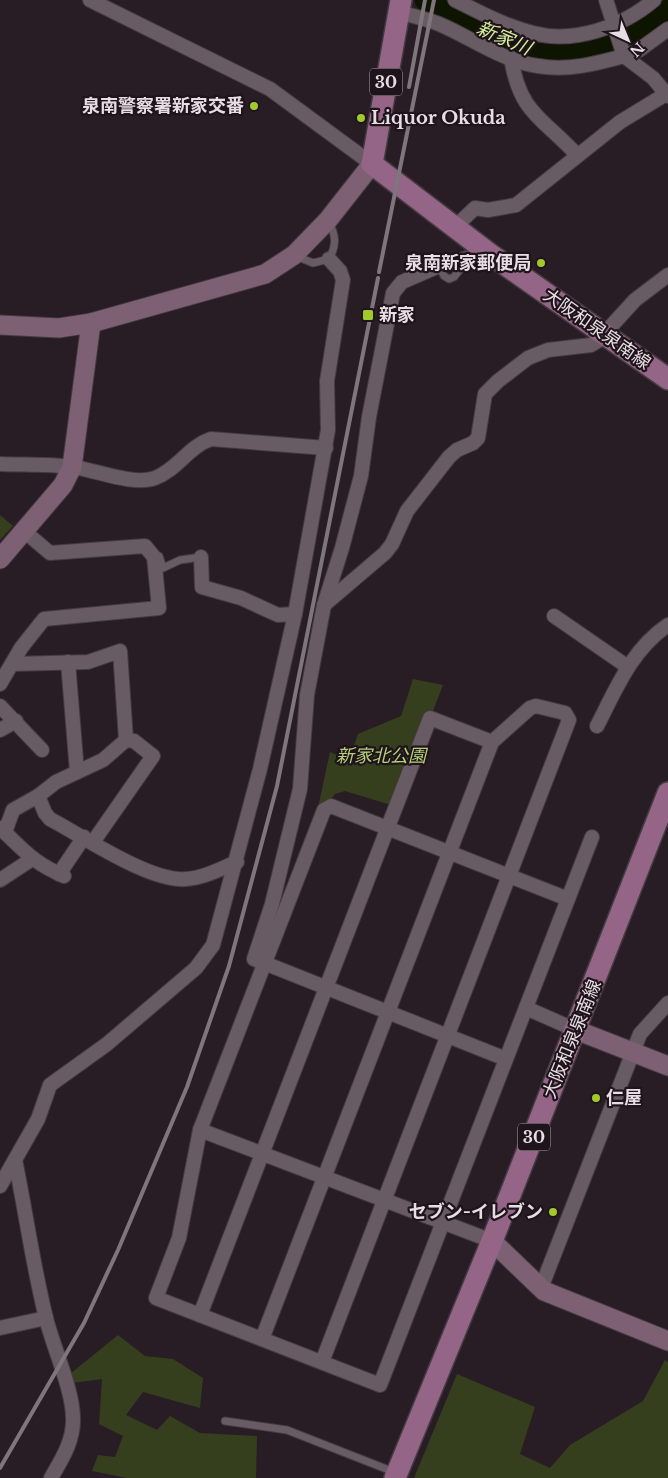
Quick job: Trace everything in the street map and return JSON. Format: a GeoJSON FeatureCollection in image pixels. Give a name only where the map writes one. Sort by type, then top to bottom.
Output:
{"type":"FeatureCollection","features":[{"type":"Feature","properties":{"kind":"main road","name":"30"},"geometry":{"type":"LineString","coordinates":[[372,164],[400,4]]}},
{"type":"Feature","properties":{"kind":"main road","name":"大阪和泉泉南線"},"geometry":{"type":"LineString","coordinates":[[372,164],[455,227],[476,249],[668,379]]}},
{"type":"Feature","properties":{"kind":"main road","name":"大阪和泉泉南線"},"geometry":{"type":"LineString","coordinates":[[396,1475],[492,1241],[668,793]]}},
{"type":"Feature","properties":{"kind":"street"},"geometry":{"type":"LineString","coordinates":[[0,325],[59,328],[91,323],[265,274],[294,255],[328,220],[372,164],[270,89],[90,0]]}},
{"type":"Feature","properties":{"kind":"street"},"geometry":{"type":"LineString","coordinates":[[455,0],[502,23],[534,34],[578,35],[615,27],[654,0]]}},
{"type":"Feature","properties":{"kind":"street"},"geometry":{"type":"LineString","coordinates":[[455,227],[474,208],[488,210],[516,205],[576,155],[620,122],[667,95],[653,78],[624,55],[606,0]]}},
{"type":"Feature","properties":{"kind":"street"},"geometry":{"type":"LineString","coordinates":[[400,4],[511,58],[536,66],[562,68],[589,66],[624,55],[646,45],[668,29]]}},
{"type":"Feature","properties":{"kind":"street"},"geometry":{"type":"LineString","coordinates":[[511,58],[517,85],[527,107],[576,155]]}},
{"type":"Feature","properties":{"kind":"street"},"geometry":{"type":"LineString","coordinates":[[2,1180],[38,1119],[50,1085],[107,1044],[196,968],[207,956],[213,944],[237,862],[295,614],[326,448],[328,430],[327,381],[343,280],[340,271],[329,259]]}},
{"type":"Feature","properties":{"kind":"street"},"geometry":{"type":"LineString","coordinates":[[439,266],[402,282],[393,293],[369,417],[361,476],[342,548],[324,605],[307,695],[300,789],[272,904],[254,959],[265,965],[506,1059]]}},
{"type":"Feature","properties":{"kind":"street"},"geometry":{"type":"LineString","coordinates":[[324,605],[392,544],[408,511],[449,457],[478,438],[485,394],[498,381],[528,358],[548,350],[591,345],[605,335],[635,300],[668,275]]}},
{"type":"Feature","properties":{"kind":"street"},"geometry":{"type":"LineString","coordinates":[[0,559],[63,485],[72,467],[91,323]]}},
{"type":"Feature","properties":{"kind":"street"},"geometry":{"type":"LineString","coordinates":[[0,464],[72,467],[140,481],[155,478],[167,472],[201,442],[211,440],[326,448]]}},
{"type":"Feature","properties":{"kind":"street"},"geometry":{"type":"LineString","coordinates":[[0,684],[21,648],[44,619],[159,608],[154,557],[146,546],[50,553],[24,531]]}},
{"type":"Feature","properties":{"kind":"street"},"geometry":{"type":"LineString","coordinates":[[201,557],[202,587],[241,598],[278,615],[295,614]]}},
{"type":"Feature","properties":{"kind":"street"},"geometry":{"type":"LineString","coordinates":[[554,616],[628,666]]}},
{"type":"Feature","properties":{"kind":"street"},"geometry":{"type":"LineString","coordinates":[[597,726],[628,666],[650,637],[668,625]]}},
{"type":"Feature","properties":{"kind":"street"},"geometry":{"type":"LineString","coordinates":[[12,664],[88,662],[120,651],[126,740]]}},
{"type":"Feature","properties":{"kind":"street"},"geometry":{"type":"LineString","coordinates":[[68,662],[77,772]]}},
{"type":"Feature","properties":{"kind":"street"},"geometry":{"type":"LineString","coordinates":[[0,706],[42,750]]}},
{"type":"Feature","properties":{"kind":"street"},"geometry":{"type":"LineString","coordinates":[[262,1339],[492,742],[530,708],[536,706],[565,713],[569,720],[322,1362]]}},
{"type":"Feature","properties":{"kind":"street"},"geometry":{"type":"LineString","coordinates":[[200,1315],[430,718],[492,742]]}},
{"type":"Feature","properties":{"kind":"street"},"geometry":{"type":"LineString","coordinates":[[0,730],[16,721]]}},
{"type":"Feature","properties":{"kind":"street"},"geometry":{"type":"LineString","coordinates":[[126,740],[134,741],[153,756],[62,875],[44,868],[32,859],[2,830],[13,810],[38,796],[56,782],[103,760],[126,740]]}},
{"type":"Feature","properties":{"kind":"street"},"geometry":{"type":"LineString","coordinates":[[38,796],[45,813],[50,819],[153,875],[173,879],[205,876],[237,862]]}},
{"type":"Feature","properties":{"kind":"street"},"geometry":{"type":"LineString","coordinates":[[568,899],[331,806],[324,810],[200,1130],[179,1238],[156,1298],[380,1385],[592,837]]}},
{"type":"Feature","properties":{"kind":"street"},"geometry":{"type":"LineString","coordinates":[[0,880],[32,859]]}},
{"type":"Feature","properties":{"kind":"street"},"geometry":{"type":"LineString","coordinates":[[541,1288],[640,1034],[668,1003]]}},
{"type":"Feature","properties":{"kind":"street"},"geometry":{"type":"LineString","coordinates":[[526,1008],[668,1066]]}},
{"type":"Feature","properties":{"kind":"street"},"geometry":{"type":"LineString","coordinates":[[200,1130],[492,1241],[541,1288],[668,1341]]}},
{"type":"Feature","properties":{"kind":"street"},"geometry":{"type":"LineString","coordinates":[[15,1160],[46,1318],[72,1403],[73,1419],[67,1450],[51,1478]]}},
{"type":"Feature","properties":{"kind":"street"},"geometry":{"type":"LineString","coordinates":[[0,1328],[46,1318]]}},
{"type":"Feature","properties":{"kind":"lane"},"geometry":{"type":"LineString","coordinates":[[294,255],[306,262],[314,263],[329,259],[335,241],[334,230],[328,220]]}},
{"type":"Feature","properties":{"kind":"lane"},"geometry":{"type":"LineString","coordinates":[[476,249],[470,260],[449,279],[444,276],[439,266],[444,261],[476,249]]}},
{"type":"Feature","properties":{"kind":"lane"},"geometry":{"type":"LineString","coordinates":[[149,550],[159,553],[163,568],[180,560],[201,557]]}},
{"type":"Feature","properties":{"kind":"lane"},"geometry":{"type":"LineString","coordinates":[[225,1421],[287,1430],[396,1475]]}},
{"type":"Feature","properties":{"kind":"green space"},"geometry":{"type":"Polygon","coordinates":[[[0,515],[13,526],[0,540],[0,515]]]}},
{"type":"Feature","properties":{"kind":"green space","name":"新家北公園"},"geometry":{"type":"Polygon","coordinates":[[[413,679],[443,685],[433,711],[429,711],[391,805],[345,791],[335,794],[316,817],[330,752],[349,760],[358,734],[401,716],[413,679]]]}},
{"type":"Feature","properties":{"kind":"green space"},"geometry":{"type":"Polygon","coordinates":[[[118,1335],[145,1356],[173,1359],[203,1378],[200,1408],[143,1392],[126,1415],[157,1430],[170,1416],[200,1433],[257,1436],[256,1478],[127,1478],[92,1471],[98,1455],[115,1457],[123,1436],[99,1424],[102,1379],[72,1383],[70,1374],[118,1335]]]}},
{"type":"Feature","properties":{"kind":"green space"},"geometry":{"type":"Polygon","coordinates":[[[665,1360],[668,1362],[668,1478],[414,1478],[457,1374],[535,1407],[520,1454],[550,1468],[570,1445],[643,1401],[665,1360]]]}},
{"type":"Feature","properties":{"kind":"waterway","name":"新家川"},"geometry":{"type":"LineString","coordinates":[[425,0],[465,24],[509,45],[524,50],[550,54],[590,51],[615,44],[642,31],[668,10]]}},
{"type":"Feature","properties":{"kind":"railway"},"geometry":{"type":"LineString","coordinates":[[409,87],[425,0]]}},
{"type":"Feature","properties":{"kind":"railway"},"geometry":{"type":"LineString","coordinates":[[379,272],[434,0]]}},
{"type":"Feature","properties":{"kind":"railway"},"geometry":{"type":"LineString","coordinates":[[0,1468],[84,1323],[118,1250],[187,1087],[229,966],[277,786],[378,278]]}},
{"type":"Feature","properties":{"kind":"place","name":"泉南警察署新家交番"},"geometry":{"type":"Point","coordinates":[254,106]}},
{"type":"Feature","properties":{"kind":"place","name":"Liquor Okuda"},"geometry":{"type":"Point","coordinates":[361,118]}},
{"type":"Feature","properties":{"kind":"place","name":"泉南新家郵便局"},"geometry":{"type":"Point","coordinates":[541,263]}},
{"type":"Feature","properties":{"kind":"place","name":"新家"},"geometry":{"type":"Point","coordinates":[368,315]}},
{"type":"Feature","properties":{"kind":"place","name":"仁屋"},"geometry":{"type":"Point","coordinates":[596,1098]}},
{"type":"Feature","properties":{"kind":"place","name":"セブン-イレブン"},"geometry":{"type":"Point","coordinates":[553,1212]}}]}
